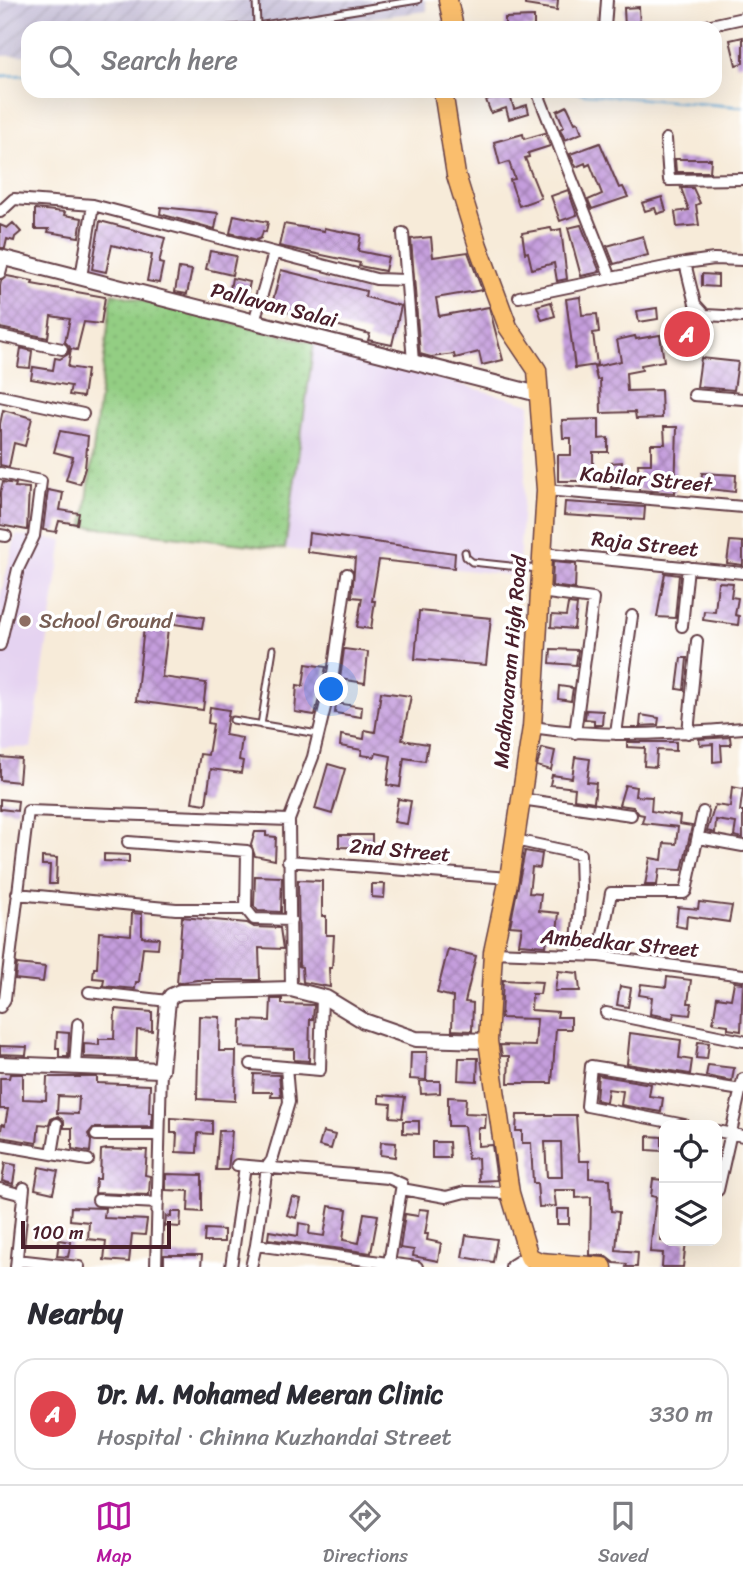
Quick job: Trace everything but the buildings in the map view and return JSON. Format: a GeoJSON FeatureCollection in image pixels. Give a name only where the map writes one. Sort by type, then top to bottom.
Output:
{"type":"FeatureCollection","features":[{"type":"Feature","properties":{"kind":"main road"},"geometry":{"type":"LineString","coordinates":[[448,0],[452,21]]}},
{"type":"Feature","properties":{"kind":"main road","name":"Madhavaram High Road"},"geometry":{"type":"LineString","coordinates":[[444,98],[456,176],[475,234],[508,327],[537,370],[546,490],[532,727],[509,878],[493,952],[488,1041],[510,1193],[529,1257]]}},
{"type":"Feature","properties":{"kind":"main road"},"geometry":{"type":"LineString","coordinates":[[529,1257],[540,1262],[603,1267]]}},
{"type":"Feature","properties":{"kind":"street"},"geometry":{"type":"LineString","coordinates":[[606,21],[607,0]]}},
{"type":"Feature","properties":{"kind":"street"},"geometry":{"type":"LineString","coordinates":[[722,23],[743,18]]}},
{"type":"Feature","properties":{"kind":"street"},"geometry":{"type":"LineString","coordinates":[[540,98],[611,278]]}},
{"type":"Feature","properties":{"kind":"street"},"geometry":{"type":"LineString","coordinates":[[666,138],[669,180],[743,179]]}},
{"type":"Feature","properties":{"kind":"street"},"geometry":{"type":"LineString","coordinates":[[0,212],[14,198],[93,205],[376,279],[406,280]]}},
{"type":"Feature","properties":{"kind":"street"},"geometry":{"type":"LineString","coordinates":[[81,277],[93,205]]}},
{"type":"Feature","properties":{"kind":"street"},"geometry":{"type":"LineString","coordinates":[[403,233],[412,362]]}},
{"type":"Feature","properties":{"kind":"street"},"geometry":{"type":"LineString","coordinates":[[254,322],[274,253]]}},
{"type":"Feature","properties":{"kind":"street"},"geometry":{"type":"LineString","coordinates":[[519,297],[685,263],[714,259],[743,260]]}},
{"type":"Feature","properties":{"kind":"street","name":"Pallavan Salai"},"geometry":{"type":"LineString","coordinates":[[1,263],[81,277],[538,394]]}},
{"type":"Feature","properties":{"kind":"street"},"geometry":{"type":"LineString","coordinates":[[685,263],[695,304],[705,315],[743,317]]}},
{"type":"Feature","properties":{"kind":"street"},"geometry":{"type":"LineString","coordinates":[[0,336],[62,349]]}},
{"type":"Feature","properties":{"kind":"street"},"geometry":{"type":"LineString","coordinates":[[694,395],[743,399]]}},
{"type":"Feature","properties":{"kind":"street"},"geometry":{"type":"LineString","coordinates":[[0,396],[83,414]]}},
{"type":"Feature","properties":{"kind":"street"},"geometry":{"type":"LineString","coordinates":[[0,472],[41,481],[34,536],[18,569],[0,645]]}},
{"type":"Feature","properties":{"kind":"street","name":"Kabilar Street"},"geometry":{"type":"LineString","coordinates":[[546,490],[743,507]]}},
{"type":"Feature","properties":{"kind":"street","name":"Raja Street"},"geometry":{"type":"LineString","coordinates":[[542,561],[688,567],[743,573]]}},
{"type":"Feature","properties":{"kind":"street"},"geometry":{"type":"LineString","coordinates":[[682,626],[688,567]]}},
{"type":"Feature","properties":{"kind":"street"},"geometry":{"type":"LineString","coordinates":[[292,989],[289,820],[313,757],[333,674],[347,574]]}},
{"type":"Feature","properties":{"kind":"street"},"geometry":{"type":"LineString","coordinates":[[540,592],[593,599],[575,733]]}},
{"type":"Feature","properties":{"kind":"street"},"geometry":{"type":"LineString","coordinates":[[616,734],[632,615]]}},
{"type":"Feature","properties":{"kind":"street"},"geometry":{"type":"LineString","coordinates":[[688,733],[697,641]]}},
{"type":"Feature","properties":{"kind":"street"},"geometry":{"type":"LineString","coordinates":[[532,727],[575,733],[616,734],[688,733],[743,728]]}},
{"type":"Feature","properties":{"kind":"street"},"geometry":{"type":"LineString","coordinates":[[521,799],[631,815]]}},
{"type":"Feature","properties":{"kind":"street"},"geometry":{"type":"LineString","coordinates":[[0,1007],[5,999],[28,811],[289,820]]}},
{"type":"Feature","properties":{"kind":"street"},"geometry":{"type":"LineString","coordinates":[[599,956],[611,893],[684,893],[704,812]]}},
{"type":"Feature","properties":{"kind":"street"},"geometry":{"type":"LineString","coordinates":[[699,838],[743,846]]}},
{"type":"Feature","properties":{"kind":"street"},"geometry":{"type":"LineString","coordinates":[[515,840],[580,854],[581,891],[576,955]]}},
{"type":"Feature","properties":{"kind":"street"},"geometry":{"type":"LineString","coordinates":[[128,842],[247,851],[246,909],[254,919],[292,920]]}},
{"type":"Feature","properties":{"kind":"street","name":"2nd Street"},"geometry":{"type":"LineString","coordinates":[[288,861],[509,878]]}},
{"type":"Feature","properties":{"kind":"street"},"geometry":{"type":"LineString","coordinates":[[17,894],[176,909],[246,909]]}},
{"type":"Feature","properties":{"kind":"street","name":"Ambedkar Street"},"geometry":{"type":"LineString","coordinates":[[493,952],[599,956],[743,975]]}},
{"type":"Feature","properties":{"kind":"street"},"geometry":{"type":"LineString","coordinates":[[156,1267],[161,1070],[168,1001],[171,996],[180,992],[292,989],[322,996],[364,1021],[416,1039],[488,1041]]}},
{"type":"Feature","properties":{"kind":"street"},"geometry":{"type":"LineString","coordinates":[[89,992],[168,1001]]}},
{"type":"Feature","properties":{"kind":"street"},"geometry":{"type":"LineString","coordinates":[[251,1064],[320,1070],[322,996]]}},
{"type":"Feature","properties":{"kind":"street"},"geometry":{"type":"LineString","coordinates":[[606,1013],[743,1041]]}},
{"type":"Feature","properties":{"kind":"street"},"geometry":{"type":"LineString","coordinates":[[75,1066],[78,1024]]}},
{"type":"Feature","properties":{"kind":"street"},"geometry":{"type":"LineString","coordinates":[[0,1064],[161,1070]]}},
{"type":"Feature","properties":{"kind":"street"},"geometry":{"type":"LineString","coordinates":[[659,1120],[587,1106],[591,1066],[742,1085],[737,1135],[720,1183]]}},
{"type":"Feature","properties":{"kind":"street"},"geometry":{"type":"LineString","coordinates":[[251,1267],[267,1167],[272,1160],[289,1101],[286,1067]]}},
{"type":"Feature","properties":{"kind":"street"},"geometry":{"type":"LineString","coordinates":[[52,1154],[57,1124]]}},
{"type":"Feature","properties":{"kind":"street"},"geometry":{"type":"LineString","coordinates":[[96,1135],[158,1135]]}},
{"type":"Feature","properties":{"kind":"street"},"geometry":{"type":"LineString","coordinates":[[0,1145],[88,1160]]}},
{"type":"Feature","properties":{"kind":"street"},"geometry":{"type":"LineString","coordinates":[[231,1267],[241,1166],[388,1178],[402,1184],[389,1262]]}},
{"type":"Feature","properties":{"kind":"street"},"geometry":{"type":"LineString","coordinates":[[0,1189],[24,1192],[17,1264],[79,1267]]}},
{"type":"Feature","properties":{"kind":"street"},"geometry":{"type":"LineString","coordinates":[[402,1189],[446,1196],[465,1192],[510,1193]]}},
{"type":"Feature","properties":{"kind":"street"},"geometry":{"type":"LineString","coordinates":[[98,1200],[158,1203]]}},
{"type":"Feature","properties":{"kind":"street"},"geometry":{"type":"LineString","coordinates":[[235,1238],[417,1267]]}},
{"type":"Feature","properties":{"kind":"street"},"geometry":{"type":"LineString","coordinates":[[513,1267],[529,1257]]}},
{"type":"Feature","properties":{"kind":"lane"},"geometry":{"type":"LineString","coordinates":[[256,0],[257,21]]}},
{"type":"Feature","properties":{"kind":"lane"},"geometry":{"type":"LineString","coordinates":[[288,21],[418,0]]}},
{"type":"Feature","properties":{"kind":"lane"},"geometry":{"type":"LineString","coordinates":[[465,552],[472,562],[542,561]]}},
{"type":"Feature","properties":{"kind":"lane"},"geometry":{"type":"LineString","coordinates":[[261,725],[273,649]]}},
{"type":"Feature","properties":{"kind":"lane"},"geometry":{"type":"LineString","coordinates":[[233,720],[318,734]]}},
{"type":"Feature","properties":{"kind":"shaded area"},"geometry":{"type":"Polygon","coordinates":[[[0,0],[425,0],[427,11],[345,21],[21,21],[21,55],[0,56],[0,0]]]}},
{"type":"Feature","properties":{"kind":"shaded area"},"geometry":{"type":"Polygon","coordinates":[[[314,343],[530,404],[518,576],[285,549],[314,343]]]}},
{"type":"Feature","properties":{"kind":"shaded area","name":"School Ground"},"geometry":{"type":"Polygon","coordinates":[[[16,535],[63,540],[31,748],[0,747],[0,598],[16,535]]]}},
{"type":"Feature","properties":{"kind":"green space"},"geometry":{"type":"Polygon","coordinates":[[[112,293],[314,343],[285,549],[84,526],[112,293]]]}},
{"type":"Feature","properties":{"kind":"waterway"},"geometry":{"type":"LineString","coordinates":[[0,76],[21,75]]}},
{"type":"Feature","properties":{"kind":"waterway"},"geometry":{"type":"LineString","coordinates":[[634,98],[743,107]]}},
{"type":"Feature","properties":{"kind":"place","name":"Dr. M. Mohamed Meeran Clinic"},"geometry":{"type":"Point","coordinates":[687,334]}},
{"type":"Feature","properties":{"kind":"place","name":"School Ground"},"geometry":{"type":"Point","coordinates":[25,621]}}]}
